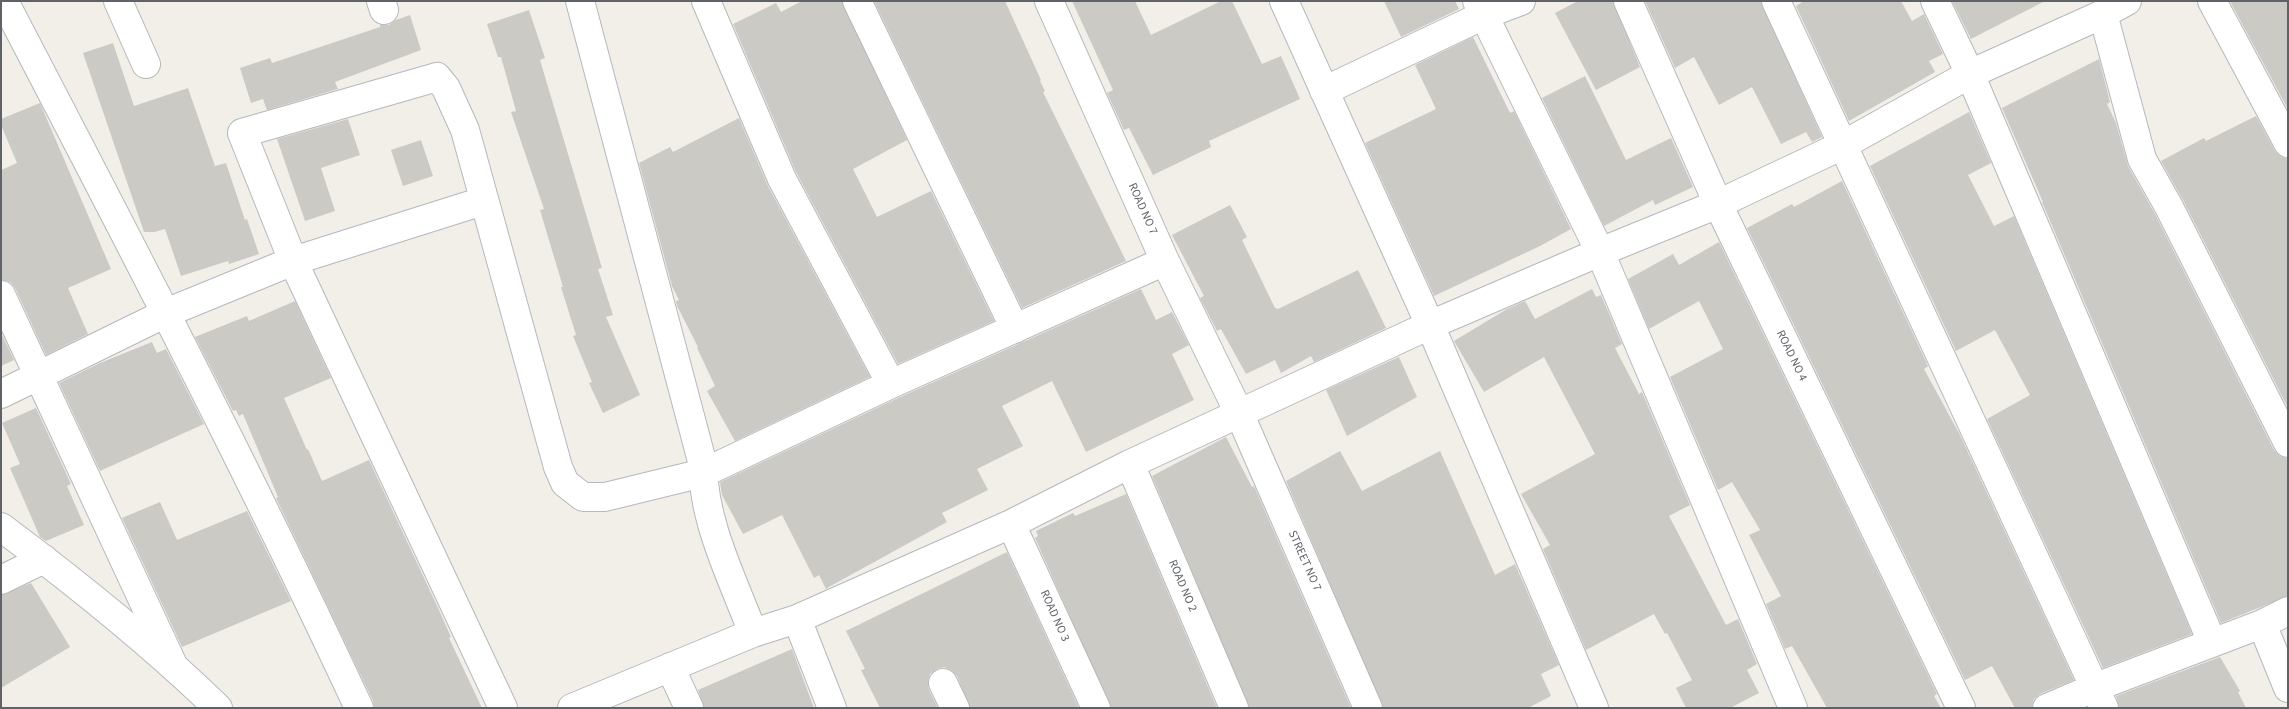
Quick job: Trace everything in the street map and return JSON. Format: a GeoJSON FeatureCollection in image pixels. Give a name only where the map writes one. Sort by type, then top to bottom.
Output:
{"type":"FeatureCollection","features":[{"type":"Feature","properties":{"kind":"street"},"geometry":{"type":"LineString","coordinates":[[4,1],[166,313],[359,708]]}},
{"type":"Feature","properties":{"kind":"street"},"geometry":{"type":"LineString","coordinates":[[118,1],[146,64]]}},
{"type":"Feature","properties":{"kind":"street"},"geometry":{"type":"LineString","coordinates":[[580,1],[703,465],[703,488],[717,538],[752,632]]}},
{"type":"Feature","properties":{"kind":"street"},"geometry":{"type":"LineString","coordinates":[[706,1],[782,179],[891,384]]}},
{"type":"Feature","properties":{"kind":"street"},"geometry":{"type":"LineString","coordinates":[[856,1],[1015,329]]}},
{"type":"Feature","properties":{"kind":"street","name":"ROAD NO 7"},"geometry":{"type":"LineString","coordinates":[[1049,1],[1165,261],[1240,415]]}},
{"type":"Feature","properties":{"kind":"street"},"geometry":{"type":"LineString","coordinates":[[1284,1],[1430,325],[1594,708]]}},
{"type":"Feature","properties":{"kind":"street"},"geometry":{"type":"LineString","coordinates":[[1324,91],[1480,8],[1521,1]]}},
{"type":"Feature","properties":{"kind":"street","name":"ROAD NO 4"},"geometry":{"type":"LineString","coordinates":[[1628,1],[1718,204],[1961,708]]}},
{"type":"Feature","properties":{"kind":"street"},"geometry":{"type":"LineString","coordinates":[[1776,1],[2100,697]]}},
{"type":"Feature","properties":{"kind":"street"},"geometry":{"type":"LineString","coordinates":[[1935,1],[1970,74],[2212,642]]}},
{"type":"Feature","properties":{"kind":"street"},"geometry":{"type":"LineString","coordinates":[[572,708],[752,632],[797,619],[1011,524],[1130,464],[1240,415],[1430,325],[1718,204],[1843,146],[1970,74],[2102,14],[2126,1]]}},
{"type":"Feature","properties":{"kind":"street"},"geometry":{"type":"LineString","coordinates":[[2212,1],[2288,143]]}},
{"type":"Feature","properties":{"kind":"street"},"geometry":{"type":"LineString","coordinates":[[1480,8],[1600,252],[1793,708]]}},
{"type":"Feature","properties":{"kind":"street"},"geometry":{"type":"LineString","coordinates":[[2102,14],[2142,159],[2169,207],[2288,443]]}},
{"type":"Feature","properties":{"kind":"street"},"geometry":{"type":"LineString","coordinates":[[503,708],[293,261],[242,133],[437,77],[446,88],[460,116],[558,468],[565,483],[583,497],[598,497],[703,472],[891,384],[1165,261]]}},
{"type":"Feature","properties":{"kind":"street"},"geometry":{"type":"LineString","coordinates":[[1,394],[166,313],[293,261],[483,201]]}},
{"type":"Feature","properties":{"kind":"street"},"geometry":{"type":"LineString","coordinates":[[1,295],[173,665]]}},
{"type":"Feature","properties":{"kind":"street","name":"STREET NO 7"},"geometry":{"type":"LineString","coordinates":[[1240,415],[1368,708]]}},
{"type":"Feature","properties":{"kind":"street","name":"ROAD NO 2"},"geometry":{"type":"LineString","coordinates":[[1130,464],[1234,708]]}},
{"type":"Feature","properties":{"kind":"street","name":"ROAD NO 3"},"geometry":{"type":"LineString","coordinates":[[1011,524],[1096,708]]}},
{"type":"Feature","properties":{"kind":"street"},"geometry":{"type":"LineString","coordinates":[[1,527],[44,559],[173,665],[218,708]]}},
{"type":"Feature","properties":{"kind":"street"},"geometry":{"type":"LineString","coordinates":[[1,580],[44,559]]}},
{"type":"Feature","properties":{"kind":"street"},"geometry":{"type":"LineString","coordinates":[[2047,708],[2100,697],[2212,642],[2262,624],[2288,611]]}},
{"type":"Feature","properties":{"kind":"street"},"geometry":{"type":"LineString","coordinates":[[797,619],[832,708]]}},
{"type":"Feature","properties":{"kind":"street"},"geometry":{"type":"LineString","coordinates":[[2262,624],[2288,688]]}},
{"type":"Feature","properties":{"kind":"street"},"geometry":{"type":"LineString","coordinates":[[670,667],[689,708]]}},
{"type":"Feature","properties":{"kind":"street"},"geometry":{"type":"LineString","coordinates":[[943,682],[955,708]]}},
{"type":"Feature","properties":{"kind":"building"},"geometry":{"type":"Polygon","coordinates":[[[802,1],[842,1],[907,140],[853,169],[877,217],[931,191],[994,321],[898,364],[796,172],[733,24],[776,3],[781,12],[802,1]]]}},
{"type":"Feature","properties":{"kind":"building"},"geometry":{"type":"Polygon","coordinates":[[[874,1],[1005,1],[1041,80],[1045,91],[1043,92],[1126,261],[1022,308],[874,1]]]}},
{"type":"Feature","properties":{"kind":"building"},"geometry":{"type":"Polygon","coordinates":[[[1072,1],[1135,1],[1151,35],[1221,1],[1232,1],[1262,64],[1281,56],[1300,99],[1209,141],[1211,147],[1153,175],[1129,128],[1124,130],[1107,93],[1113,90],[1072,1]]]}},
{"type":"Feature","properties":{"kind":"building"},"geometry":{"type":"Polygon","coordinates":[[[1384,1],[1455,1],[1459,9],[1401,37],[1384,1]]]}},
{"type":"Feature","properties":{"kind":"building"},"geometry":{"type":"Polygon","coordinates":[[[1578,1],[1613,1],[1640,67],[1596,90],[1555,13],[1578,1]]]}},
{"type":"Feature","properties":{"kind":"building"},"geometry":{"type":"Polygon","coordinates":[[[1645,1],[1761,1],[1822,137],[1812,142],[1806,132],[1781,144],[1752,87],[1719,105],[1694,57],[1675,68],[1645,1]]]}},
{"type":"Feature","properties":{"kind":"building"},"geometry":{"type":"Polygon","coordinates":[[[1804,1],[1901,1],[1912,21],[1924,14],[1943,54],[1929,61],[1935,72],[1849,121],[1796,6],[1804,1]]]}},
{"type":"Feature","properties":{"kind":"building"},"geometry":{"type":"Polygon","coordinates":[[[1952,1],[2045,1],[1971,39],[1952,1]]]}},
{"type":"Feature","properties":{"kind":"building"},"geometry":{"type":"Polygon","coordinates":[[[2230,1],[2288,1],[2288,109],[2248,35],[2230,1]]]}},
{"type":"Feature","properties":{"kind":"building"},"geometry":{"type":"Polygon","coordinates":[[[529,10],[545,58],[540,60],[602,268],[598,269],[613,315],[606,317],[640,395],[603,413],[589,383],[592,382],[573,336],[576,335],[540,210],[544,209],[511,112],[516,111],[501,57],[498,57],[487,24],[529,10]]]}},
{"type":"Feature","properties":{"kind":"building"},"geometry":{"type":"Polygon","coordinates":[[[410,15],[421,50],[335,82],[338,89],[267,110],[263,99],[251,103],[240,68],[270,58],[272,63],[380,27],[380,25],[389,25],[396,20],[410,15]]]}},
{"type":"Feature","properties":{"kind":"building"},"geometry":{"type":"Polygon","coordinates":[[[1473,37],[1510,113],[1514,111],[1571,229],[1540,246],[1434,296],[1365,143],[1436,109],[1415,65],[1473,37]]]}},
{"type":"Feature","properties":{"kind":"building"},"geometry":{"type":"Polygon","coordinates":[[[113,43],[134,106],[188,88],[215,166],[226,163],[245,220],[247,219],[259,254],[229,264],[228,261],[181,276],[165,229],[155,232],[144,232],[83,53],[113,43]]]}},
{"type":"Feature","properties":{"kind":"building"},"geometry":{"type":"Polygon","coordinates":[[[2099,59],[2110,102],[2107,104],[2116,123],[2128,166],[2155,214],[2274,450],[2280,456],[2288,459],[2288,596],[2221,623],[2002,108],[2099,59]]]}},
{"type":"Feature","properties":{"kind":"building"},"geometry":{"type":"Polygon","coordinates":[[[1585,76],[1626,160],[1671,138],[1693,187],[1655,205],[1653,200],[1604,226],[1542,98],[1585,76]]]}},
{"type":"Feature","properties":{"kind":"building"},"geometry":{"type":"Polygon","coordinates":[[[40,103],[111,269],[68,288],[88,334],[46,355],[15,288],[10,282],[1,280],[1,170],[17,163],[1,125],[1,119],[40,103]]]}},
{"type":"Feature","properties":{"kind":"building"},"geometry":{"type":"Polygon","coordinates":[[[1969,112],[1991,163],[1968,175],[1994,226],[2014,216],[2192,634],[2103,668],[1987,419],[2030,395],[1995,330],[1956,351],[1870,166],[1969,112]]]}},
{"type":"Feature","properties":{"kind":"building"},"geometry":{"type":"Polygon","coordinates":[[[2256,116],[2275,151],[2280,156],[2288,159],[2288,408],[2183,200],[2161,161],[2204,138],[2206,141],[2256,116]]]}},
{"type":"Feature","properties":{"kind":"building"},"geometry":{"type":"Polygon","coordinates":[[[739,118],[768,186],[870,377],[735,441],[707,391],[715,386],[677,306],[676,301],[679,300],[672,286],[639,163],[670,147],[673,152],[739,118]]]}},
{"type":"Feature","properties":{"kind":"building"},"geometry":{"type":"Polygon","coordinates":[[[348,119],[360,155],[321,168],[335,211],[305,221],[277,139],[348,119]]]}},
{"type":"Feature","properties":{"kind":"building"},"geometry":{"type":"Polygon","coordinates":[[[421,140],[433,176],[403,186],[391,150],[421,140]]]}},
{"type":"Feature","properties":{"kind":"building"},"geometry":{"type":"Polygon","coordinates":[[[1842,181],[1928,366],[1924,369],[1960,435],[2074,680],[2040,694],[2034,699],[2032,708],[2015,708],[1992,666],[1965,680],[1747,228],[1792,204],[1794,207],[1842,181]]]}},
{"type":"Feature","properties":{"kind":"building"},"geometry":{"type":"Polygon","coordinates":[[[1230,205],[1247,237],[1242,240],[1275,308],[1278,309],[1358,270],[1386,328],[1314,362],[1311,356],[1281,373],[1275,360],[1246,374],[1221,329],[1217,331],[1200,298],[1204,296],[1172,235],[1230,205]]]}},
{"type":"Feature","properties":{"kind":"building"},"geometry":{"type":"Polygon","coordinates":[[[1719,242],[1937,694],[1934,696],[1941,708],[1827,708],[1792,646],[1785,649],[1766,604],[1781,596],[1749,535],[1760,530],[1732,482],[1718,490],[1670,377],[1723,349],[1699,301],[1649,329],[1628,279],[1673,254],[1679,265],[1719,242]]]}},
{"type":"Feature","properties":{"kind":"building"},"geometry":{"type":"Polygon","coordinates":[[[1141,289],[1156,320],[1172,312],[1189,345],[1172,354],[1194,400],[1086,452],[1052,381],[1002,406],[1023,446],[977,469],[988,490],[942,513],[947,522],[826,589],[819,575],[814,578],[782,515],[743,534],[722,495],[720,482],[898,398],[1141,289]]]}},
{"type":"Feature","properties":{"kind":"building"},"geometry":{"type":"Polygon","coordinates":[[[1592,289],[1596,297],[1601,295],[1622,344],[1615,348],[1639,394],[1642,392],[1690,505],[1669,516],[1726,625],[1738,619],[1757,664],[1747,670],[1759,693],[1730,708],[1686,708],[1676,688],[1692,680],[1667,633],[1665,634],[1654,614],[1586,650],[1543,549],[1550,545],[1521,494],[1595,454],[1544,357],[1484,392],[1454,341],[1507,309],[1525,301],[1535,319],[1592,289]]]}},
{"type":"Feature","properties":{"kind":"building"},"geometry":{"type":"Polygon","coordinates":[[[295,301],[331,378],[284,398],[307,450],[322,481],[369,460],[439,610],[451,637],[449,638],[482,708],[374,708],[373,701],[276,498],[278,497],[243,414],[239,416],[236,410],[233,411],[195,337],[247,316],[249,321],[295,301]]]}},
{"type":"Feature","properties":{"kind":"building"},"geometry":{"type":"Polygon","coordinates":[[[1,333],[14,360],[1,366],[1,333]]]}},
{"type":"Feature","properties":{"kind":"building"},"geometry":{"type":"Polygon","coordinates":[[[152,342],[157,353],[166,349],[204,424],[100,471],[59,383],[100,363],[152,342]]]}},
{"type":"Feature","properties":{"kind":"building"},"geometry":{"type":"Polygon","coordinates":[[[1399,357],[1417,397],[1347,436],[1326,390],[1399,357]]]}},
{"type":"Feature","properties":{"kind":"building"},"geometry":{"type":"Polygon","coordinates":[[[36,408],[71,484],[67,486],[84,525],[46,541],[40,537],[10,468],[20,464],[2,423],[36,408]]]}},
{"type":"Feature","properties":{"kind":"building"},"geometry":{"type":"Polygon","coordinates":[[[1226,437],[1252,487],[1254,486],[1351,708],[1249,708],[1152,476],[1226,437]]]}},
{"type":"Feature","properties":{"kind":"building"},"geometry":{"type":"Polygon","coordinates":[[[1340,451],[1362,491],[1440,451],[1495,575],[1515,564],[1559,665],[1541,674],[1551,696],[1528,708],[1383,708],[1286,481],[1340,451]]]}},
{"type":"Feature","properties":{"kind":"building"},"geometry":{"type":"Polygon","coordinates":[[[1126,494],[1217,708],[1111,708],[1035,538],[1038,536],[1036,531],[1073,513],[1075,516],[1126,494]]]}},
{"type":"Feature","properties":{"kind":"building"},"geometry":{"type":"Polygon","coordinates":[[[160,502],[177,540],[247,511],[291,601],[182,647],[122,518],[160,502]]]}},
{"type":"Feature","properties":{"kind":"building"},"geometry":{"type":"Polygon","coordinates":[[[1007,552],[1079,708],[970,708],[957,676],[951,670],[944,667],[930,674],[928,681],[929,690],[938,708],[880,708],[861,670],[865,669],[846,631],[1007,552]]]}},
{"type":"Feature","properties":{"kind":"building"},"geometry":{"type":"Polygon","coordinates":[[[31,583],[70,647],[1,688],[1,595],[31,583]]]}},
{"type":"Feature","properties":{"kind":"building"},"geometry":{"type":"Polygon","coordinates":[[[792,649],[814,708],[704,708],[698,690],[792,649]]]}},
{"type":"Feature","properties":{"kind":"building"},"geometry":{"type":"Polygon","coordinates":[[[2220,657],[2240,691],[2238,692],[2246,708],[2119,708],[2116,696],[2220,657]]]}}]}
